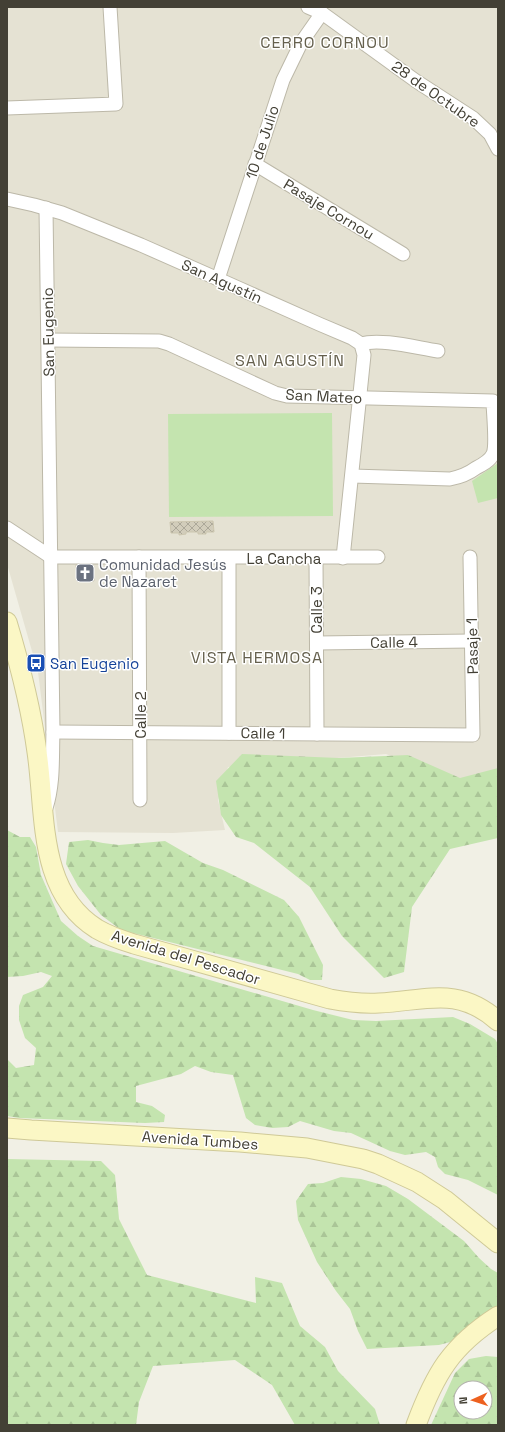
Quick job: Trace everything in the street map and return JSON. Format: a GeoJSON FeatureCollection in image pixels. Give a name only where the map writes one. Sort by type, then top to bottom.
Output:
{"type":"FeatureCollection","features":[{"type":"Feature","properties":{"kind":"street"},"geometry":{"type":"LineString","coordinates":[[7,108],[116,104],[110,7]]}},
{"type":"Feature","properties":{"kind":"street","name":"28 de Octubre"},"geometry":{"type":"LineString","coordinates":[[308,7],[322,13],[416,81],[473,118],[490,134],[498,149]]}},
{"type":"Feature","properties":{"kind":"street","name":"10 de Julio"},"geometry":{"type":"LineString","coordinates":[[218,278],[287,70],[301,43],[322,13]]}},
{"type":"Feature","properties":{"kind":"street","name":"Pasaje Cornou"},"geometry":{"type":"LineString","coordinates":[[255,164],[403,254]]}},
{"type":"Feature","properties":{"kind":"street","name":"San Agustín"},"geometry":{"type":"LineString","coordinates":[[7,199],[62,213],[141,245],[352,338],[361,344]]}},
{"type":"Feature","properties":{"kind":"street","name":"San Eugenio"},"geometry":{"type":"LineString","coordinates":[[43,815],[50,796],[52,781],[53,732],[46,208]]}},
{"type":"Feature","properties":{"kind":"street","name":"San Mateo"},"geometry":{"type":"LineString","coordinates":[[48,340],[159,341],[169,344],[280,395],[293,397],[492,401],[493,455],[489,460],[470,472],[460,477],[450,479],[352,476]]}},
{"type":"Feature","properties":{"kind":"street"},"geometry":{"type":"LineString","coordinates":[[343,558],[364,355],[361,344],[380,342],[438,352]]}},
{"type":"Feature","properties":{"kind":"street"},"geometry":{"type":"LineString","coordinates":[[7,528],[51,557]]}},
{"type":"Feature","properties":{"kind":"street","name":"La Cancha"},"geometry":{"type":"LineString","coordinates":[[51,557],[378,558]]}},
{"type":"Feature","properties":{"kind":"street","name":"Calle 2"},"geometry":{"type":"LineString","coordinates":[[139,557],[140,800]]}},
{"type":"Feature","properties":{"kind":"street","name":"Pasaje 1"},"geometry":{"type":"LineString","coordinates":[[470,557],[473,735]]}},
{"type":"Feature","properties":{"kind":"street"},"geometry":{"type":"LineString","coordinates":[[229,558],[229,733]]}},
{"type":"Feature","properties":{"kind":"street","name":"Calle 3"},"geometry":{"type":"LineString","coordinates":[[316,558],[317,734]]}},
{"type":"Feature","properties":{"kind":"street"},"geometry":{"type":"LineString","coordinates":[[7,666],[10,630]]}},
{"type":"Feature","properties":{"kind":"street","name":"Avenida del Pescador"},"geometry":{"type":"LineString","coordinates":[[10,630],[28,700],[38,758],[46,838],[52,865],[63,892],[85,920],[108,934],[134,944],[330,999],[368,1004],[431,998],[449,998],[472,1004],[483,1009],[498,1021]]}},
{"type":"Feature","properties":{"kind":"street","name":"Calle 4"},"geometry":{"type":"LineString","coordinates":[[317,643],[471,641]]}},
{"type":"Feature","properties":{"kind":"street","name":"Calle 1"},"geometry":{"type":"LineString","coordinates":[[53,732],[473,735]]}},
{"type":"Feature","properties":{"kind":"street","name":"Avenida Tumbes"},"geometry":{"type":"LineString","coordinates":[[7,1128],[206,1140],[307,1148],[363,1159],[417,1182],[433,1192],[498,1243]]}},
{"type":"Feature","properties":{"kind":"street","name":"Avenida Tumbes"},"geometry":{"type":"LineString","coordinates":[[391,1170],[415,1187],[477,1240],[498,1255]]}},
{"type":"Feature","properties":{"kind":"street"},"geometry":{"type":"LineString","coordinates":[[416,1425],[426,1399],[442,1367],[462,1344],[498,1316]]}},
{"type":"Feature","properties":{"kind":"shaded area"},"geometry":{"type":"Polygon","coordinates":[[[7,7],[498,7],[498,771],[483,778],[444,778],[386,754],[228,767],[218,800],[225,830],[173,833],[58,832],[38,672],[7,564],[7,7]]]}},
{"type":"Feature","properties":{"kind":"green space"},"geometry":{"type":"Polygon","coordinates":[[[332,413],[333,516],[169,517],[168,414],[332,413]]]}},
{"type":"Feature","properties":{"kind":"green space"},"geometry":{"type":"Polygon","coordinates":[[[498,463],[498,498],[478,503],[472,481],[498,463]]]}},
{"type":"Feature","properties":{"kind":"green space"},"geometry":{"type":"Polygon","coordinates":[[[242,754],[339,758],[408,755],[460,778],[498,768],[498,838],[450,849],[412,907],[404,972],[384,978],[342,936],[310,887],[254,843],[236,837],[221,815],[216,781],[242,754]]]}},
{"type":"Feature","properties":{"kind":"green space"},"geometry":{"type":"Polygon","coordinates":[[[7,830],[20,837],[30,837],[36,847],[41,875],[61,921],[78,936],[93,946],[313,1010],[353,1020],[376,1021],[453,1017],[470,1024],[495,1039],[498,1044],[498,1195],[468,1180],[445,1174],[438,1167],[435,1157],[426,1152],[405,1155],[390,1151],[351,1133],[334,1131],[300,1121],[288,1127],[272,1128],[255,1125],[246,1118],[233,1075],[211,1072],[195,1066],[181,1074],[136,1086],[136,1102],[152,1106],[165,1115],[164,1122],[145,1123],[19,1118],[7,1116],[7,1059],[16,1068],[34,1065],[36,1048],[25,1038],[19,1020],[19,1006],[23,995],[43,987],[52,976],[41,972],[23,976],[7,977],[7,830]]]}},
{"type":"Feature","properties":{"kind":"green space"},"geometry":{"type":"Polygon","coordinates":[[[88,840],[119,845],[165,841],[203,863],[223,870],[284,900],[299,917],[323,965],[322,980],[310,980],[298,974],[121,930],[101,915],[78,886],[66,864],[69,842],[88,840]]]}},
{"type":"Feature","properties":{"kind":"green space"},"geometry":{"type":"Polygon","coordinates":[[[7,1159],[101,1161],[115,1175],[119,1219],[147,1275],[256,1303],[255,1277],[282,1283],[300,1326],[325,1347],[338,1371],[375,1409],[380,1425],[295,1425],[272,1385],[235,1360],[153,1366],[139,1402],[136,1425],[7,1425],[7,1159]]]}},
{"type":"Feature","properties":{"kind":"green space"},"geometry":{"type":"Polygon","coordinates":[[[341,1177],[361,1179],[386,1186],[408,1199],[464,1241],[479,1258],[498,1273],[498,1308],[454,1341],[439,1345],[367,1349],[358,1331],[350,1309],[317,1262],[298,1220],[296,1201],[308,1184],[323,1183],[341,1177]]]}},
{"type":"Feature","properties":{"kind":"green space"},"geometry":{"type":"Polygon","coordinates":[[[486,1356],[498,1357],[498,1425],[431,1425],[455,1373],[469,1359],[486,1356]]]}},
{"type":"Feature","properties":{"kind":"building"},"geometry":{"type":"Polygon","coordinates":[[[213,521],[214,532],[198,534],[198,532],[186,532],[186,534],[179,535],[179,533],[171,533],[170,522],[213,521]]]}},
{"type":"Feature","properties":{"kind":"building","name":"Comunidad Jesús de Nazaret"},"geometry":{"type":"Polygon","coordinates":[[[76,565],[93,565],[94,581],[77,581],[76,565]]]}},
{"type":"Feature","properties":{"kind":"place","name":"Comunidad Jesús de Nazaret"},"geometry":{"type":"Point","coordinates":[85,573]}},
{"type":"Feature","properties":{"kind":"place","name":"San Eugenio"},"geometry":{"type":"Point","coordinates":[36,663]}},
{"type":"Feature","properties":{"kind":"district","name":"CERRO CORNOU"},"geometry":{"type":"Point","coordinates":[325,42]}},
{"type":"Feature","properties":{"kind":"district","name":"SAN AGUSTÍN"},"geometry":{"type":"Point","coordinates":[290,360]}},
{"type":"Feature","properties":{"kind":"district","name":"VISTA HERMOSA"},"geometry":{"type":"Point","coordinates":[257,657]}}]}
